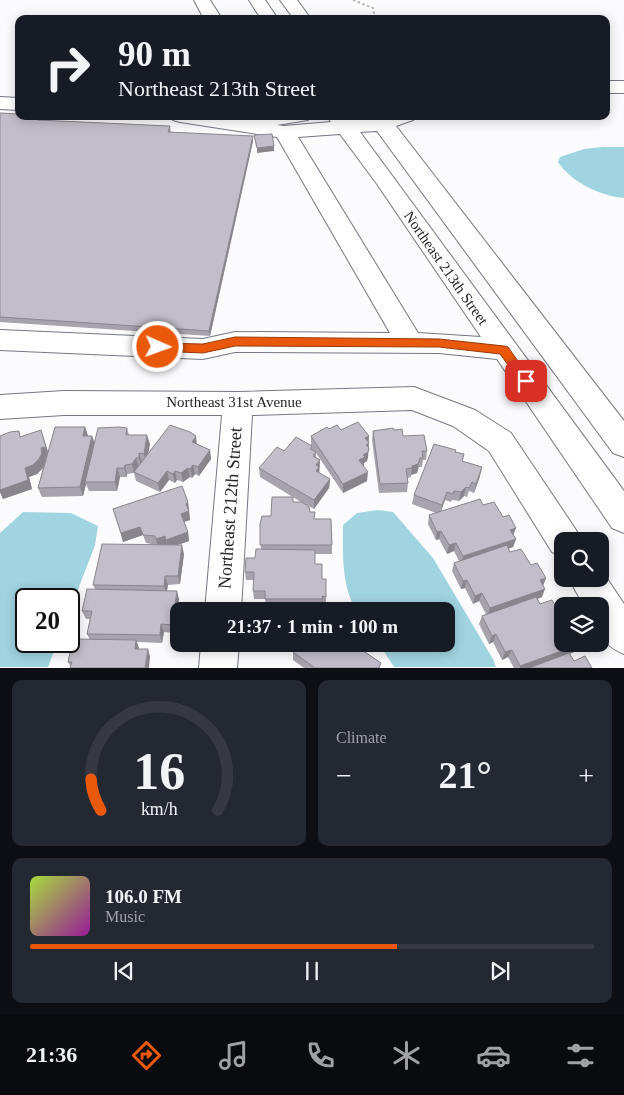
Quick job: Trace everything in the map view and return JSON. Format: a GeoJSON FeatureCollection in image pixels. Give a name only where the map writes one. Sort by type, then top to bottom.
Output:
{"type":"FeatureCollection","features":[{"type":"Feature","properties":{"kind":"street"},"geometry":{"type":"LineString","coordinates":[[202,0],[211,15]]}},
{"type":"Feature","properties":{"kind":"street"},"geometry":{"type":"LineString","coordinates":[[257,0],[267,15]]}},
{"type":"Feature","properties":{"kind":"street"},"geometry":{"type":"LineString","coordinates":[[288,0],[300,15]]}},
{"type":"Feature","properties":{"kind":"street"},"geometry":{"type":"LineString","coordinates":[[610,87],[624,87]]}},
{"type":"Feature","properties":{"kind":"street"},"geometry":{"type":"LineString","coordinates":[[0,103],[15,104]]}},
{"type":"Feature","properties":{"kind":"street"},"geometry":{"type":"LineString","coordinates":[[228,120],[292,124],[380,120],[624,444]]}},
{"type":"Feature","properties":{"kind":"street","name":"Northeast 213th Street"},"geometry":{"type":"LineString","coordinates":[[341,122],[385,180],[624,518]]}},
{"type":"Feature","properties":{"kind":"street"},"geometry":{"type":"LineString","coordinates":[[292,124],[411,344]]}},
{"type":"Feature","properties":{"kind":"street"},"geometry":{"type":"LineString","coordinates":[[439,343],[468,328],[481,318]]}},
{"type":"Feature","properties":{"kind":"street"},"geometry":{"type":"LineString","coordinates":[[0,340],[203,349],[235,342],[439,343],[504,350]]}},
{"type":"Feature","properties":{"kind":"street","name":"Northeast 31st Avenue"},"geometry":{"type":"LineString","coordinates":[[0,407],[64,403],[238,404],[414,398],[464,418],[500,442],[558,532]]}},
{"type":"Feature","properties":{"kind":"street","name":"Northeast 212th Street"},"geometry":{"type":"LineString","coordinates":[[223,602],[238,404]]}},
{"type":"Feature","properties":{"kind":"street"},"geometry":{"type":"LineString","coordinates":[[592,587],[624,636]]}},
{"type":"Feature","properties":{"kind":"street"},"geometry":{"type":"LineString","coordinates":[[218,668],[219,652]]}},
{"type":"Feature","properties":{"kind":"path"},"geometry":{"type":"LineString","coordinates":[[353,0],[373,8],[374,15]]}},
{"type":"Feature","properties":{"kind":"water"},"geometry":{"type":"Polygon","coordinates":[[[624,147],[624,198],[615,197],[587,187],[570,176],[558,162],[560,157],[584,149],[624,147]]]}},
{"type":"Feature","properties":{"kind":"water"},"geometry":{"type":"Polygon","coordinates":[[[378,510],[393,512],[433,558],[496,667],[394,667],[384,652],[455,652],[455,602],[352,602],[344,570],[343,525],[357,513],[378,510]]]}},
{"type":"Feature","properties":{"kind":"water"},"geometry":{"type":"Polygon","coordinates":[[[23,512],[71,513],[98,526],[95,545],[79,588],[15,588],[15,653],[53,653],[48,667],[0,667],[0,533],[23,512]]]}},
{"type":"Feature","properties":{"kind":"building"},"geometry":{"type":"Polygon","coordinates":[[[0,113],[15,114],[15,120],[170,126],[168,132],[253,136],[209,331],[0,317],[0,113]]]}},
{"type":"Feature","properties":{"kind":"building"},"geometry":{"type":"Polygon","coordinates":[[[272,134],[274,146],[257,148],[254,135],[272,134]]]}},
{"type":"Feature","properties":{"kind":"building"},"geometry":{"type":"Polygon","coordinates":[[[358,422],[369,436],[365,438],[369,443],[366,445],[369,448],[368,452],[363,455],[365,457],[359,460],[368,472],[343,484],[311,436],[327,427],[329,429],[337,425],[341,430],[358,422]]]}},
{"type":"Feature","properties":{"kind":"building"},"geometry":{"type":"Polygon","coordinates":[[[170,425],[190,432],[196,436],[192,442],[210,450],[198,467],[193,465],[190,469],[188,468],[181,473],[175,471],[173,474],[167,471],[158,483],[134,472],[170,425]]]}},
{"type":"Feature","properties":{"kind":"building"},"geometry":{"type":"Polygon","coordinates":[[[55,427],[85,427],[83,436],[92,436],[80,487],[38,488],[55,427]]]}},
{"type":"Feature","properties":{"kind":"building"},"geometry":{"type":"Polygon","coordinates":[[[98,428],[127,428],[126,435],[147,435],[144,454],[139,453],[139,458],[136,458],[132,464],[125,465],[124,468],[117,468],[115,482],[85,482],[98,428]]]}},
{"type":"Feature","properties":{"kind":"building"},"geometry":{"type":"Polygon","coordinates":[[[393,428],[394,430],[402,429],[403,436],[424,435],[427,451],[422,451],[423,458],[420,458],[418,464],[406,469],[408,483],[380,484],[373,431],[393,428]]]}},
{"type":"Feature","properties":{"kind":"building"},"geometry":{"type":"Polygon","coordinates":[[[41,430],[46,447],[41,448],[42,453],[33,465],[25,468],[28,480],[0,490],[0,436],[19,431],[20,437],[41,430]]]}},
{"type":"Feature","properties":{"kind":"building"},"geometry":{"type":"Polygon","coordinates":[[[296,437],[312,446],[310,449],[316,452],[313,456],[320,460],[316,465],[319,467],[316,471],[330,479],[314,500],[259,468],[277,447],[284,451],[296,437]]]}},
{"type":"Feature","properties":{"kind":"building"},"geometry":{"type":"Polygon","coordinates":[[[434,444],[456,450],[455,452],[464,454],[462,461],[482,467],[476,484],[472,482],[469,488],[466,487],[461,492],[454,491],[453,494],[447,492],[442,505],[414,495],[434,444]]]}},
{"type":"Feature","properties":{"kind":"building"},"geometry":{"type":"Polygon","coordinates":[[[182,486],[189,511],[181,514],[188,532],[166,540],[165,536],[156,539],[155,536],[143,535],[140,527],[121,533],[113,509],[182,486]]]}},
{"type":"Feature","properties":{"kind":"building"},"geometry":{"type":"Polygon","coordinates":[[[272,497],[293,497],[293,502],[302,502],[309,507],[310,512],[315,512],[314,519],[331,519],[332,545],[260,545],[262,516],[271,516],[272,497]]]}},
{"type":"Feature","properties":{"kind":"building"},"geometry":{"type":"Polygon","coordinates":[[[480,499],[483,505],[494,502],[503,517],[509,515],[516,528],[510,530],[516,539],[463,556],[456,543],[449,545],[441,531],[437,532],[429,515],[480,499]]]}},
{"type":"Feature","properties":{"kind":"building"},"geometry":{"type":"Polygon","coordinates":[[[102,544],[182,545],[178,576],[165,576],[164,586],[93,585],[102,544]]]}},
{"type":"Feature","properties":{"kind":"building"},"geometry":{"type":"Polygon","coordinates":[[[507,545],[510,552],[521,549],[531,565],[537,563],[546,578],[540,580],[545,589],[490,608],[482,593],[475,596],[467,580],[463,581],[454,563],[507,545]]]}},
{"type":"Feature","properties":{"kind":"building"},"geometry":{"type":"Polygon","coordinates":[[[256,549],[315,550],[315,564],[322,564],[322,579],[326,579],[326,597],[322,596],[323,599],[265,599],[265,591],[253,591],[254,572],[245,572],[246,558],[255,558],[256,549]]]}},
{"type":"Feature","properties":{"kind":"building"},"geometry":{"type":"Polygon","coordinates":[[[87,589],[177,591],[175,602],[170,602],[170,625],[161,624],[160,635],[87,634],[92,611],[82,611],[87,589]]]}},
{"type":"Feature","properties":{"kind":"building"},"geometry":{"type":"Polygon","coordinates":[[[536,597],[540,604],[552,600],[554,604],[554,652],[559,652],[520,666],[512,650],[505,652],[496,634],[492,636],[482,616],[536,597]]]}},
{"type":"Feature","properties":{"kind":"building"},"geometry":{"type":"Polygon","coordinates":[[[80,639],[136,640],[135,649],[148,649],[145,668],[70,668],[72,662],[68,662],[70,653],[80,653],[80,639]]]}},
{"type":"Feature","properties":{"kind":"building"},"geometry":{"type":"Polygon","coordinates":[[[293,652],[365,652],[381,663],[378,668],[315,668],[293,652]]]}},
{"type":"Feature","properties":{"kind":"building"},"geometry":{"type":"Polygon","coordinates":[[[569,653],[574,661],[585,656],[592,668],[529,668],[569,653]]]}},
{"type":"Feature","properties":{"kind":"route"},"geometry":{"type":"LineString","coordinates":[[158,347],[203,349],[235,342],[439,343],[504,350],[526,381]]}}]}
